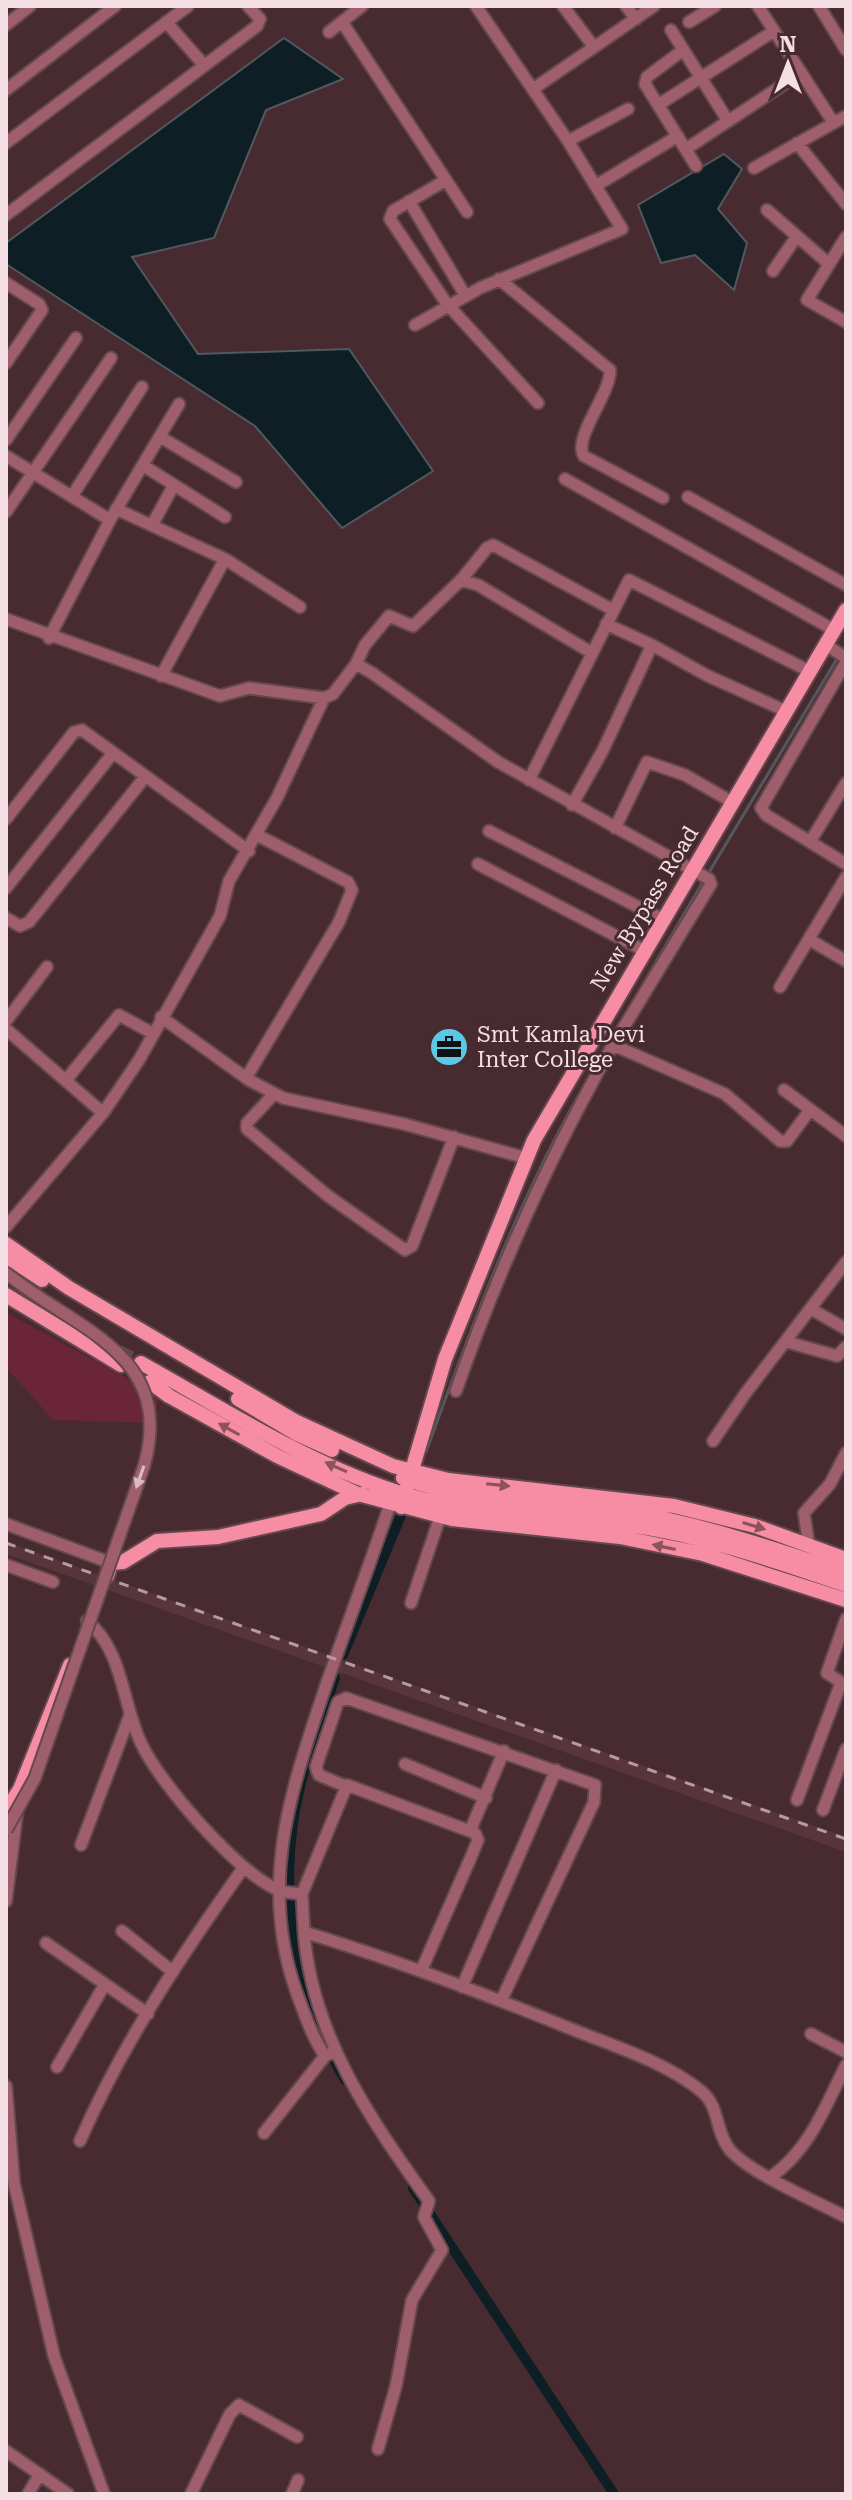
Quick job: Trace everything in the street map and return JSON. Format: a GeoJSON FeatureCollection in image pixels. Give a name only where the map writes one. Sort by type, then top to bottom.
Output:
{"type":"FeatureCollection","features":[{"type":"Feature","properties":{"kind":"main road","name":"New Bypass Road"},"geometry":{"type":"LineString","coordinates":[[401,1491],[445,1359],[473,1320],[526,1158],[662,919],[702,875],[732,802],[809,671],[840,654],[834,630],[846,610]]}},
{"type":"Feature","properties":{"kind":"main road"},"geometry":{"type":"LineString","coordinates":[[6,1244],[69,1288],[295,1421],[352,1450],[401,1491]]}},
{"type":"Feature","properties":{"kind":"main road"},"geometry":{"type":"LineString","coordinates":[[6,1256],[82,1306],[297,1434],[401,1491],[440,1517],[620,1537],[703,1554],[846,1600]]}},
{"type":"Feature","properties":{"kind":"main road"},"geometry":{"type":"LineString","coordinates":[[6,1286],[81,1333]]}},
{"type":"Feature","properties":{"kind":"main road"},"geometry":{"type":"LineString","coordinates":[[6,1295],[121,1365]]}},
{"type":"Feature","properties":{"kind":"main road"},"geometry":{"type":"LineString","coordinates":[[141,1363],[290,1447],[401,1491],[448,1505],[630,1525],[695,1538],[846,1585]]}},
{"type":"Feature","properties":{"kind":"main road"},"geometry":{"type":"LineString","coordinates":[[150,1382],[169,1396],[277,1456],[358,1494]]}},
{"type":"Feature","properties":{"kind":"main road"},"geometry":{"type":"LineString","coordinates":[[401,1491],[448,1480],[674,1506],[755,1526],[846,1559]]}},
{"type":"Feature","properties":{"kind":"main road"},"geometry":{"type":"LineString","coordinates":[[6,1811],[20,1789],[111,1563],[123,1562],[157,1541],[218,1537],[321,1514],[358,1494],[401,1491],[463,1494],[620,1511],[686,1523],[846,1573]]}},
{"type":"Feature","properties":{"kind":"street"},"geometry":{"type":"LineString","coordinates":[[8,21],[30,6]]}},
{"type":"Feature","properties":{"kind":"street"},"geometry":{"type":"LineString","coordinates":[[6,90],[115,6]]}},
{"type":"Feature","properties":{"kind":"street"},"geometry":{"type":"LineString","coordinates":[[6,143],[188,6]]}},
{"type":"Feature","properties":{"kind":"street"},"geometry":{"type":"LineString","coordinates":[[6,215],[260,22],[248,6]]}},
{"type":"Feature","properties":{"kind":"street"},"geometry":{"type":"LineString","coordinates":[[329,32],[362,6]]}},
{"type":"Feature","properties":{"kind":"street"},"geometry":{"type":"LineString","coordinates":[[415,325],[447,304],[499,279],[621,232],[621,224],[597,185],[476,6]]}},
{"type":"Feature","properties":{"kind":"street"},"geometry":{"type":"LineString","coordinates":[[563,6],[594,47]]}},
{"type":"Feature","properties":{"kind":"street"},"geometry":{"type":"LineString","coordinates":[[626,6],[636,19]]}},
{"type":"Feature","properties":{"kind":"street"},"geometry":{"type":"LineString","coordinates":[[533,89],[654,6]]}},
{"type":"Feature","properties":{"kind":"street"},"geometry":{"type":"LineString","coordinates":[[758,6],[833,122]]}},
{"type":"Feature","properties":{"kind":"street"},"geometry":{"type":"LineString","coordinates":[[819,6],[846,50]]}},
{"type":"Feature","properties":{"kind":"street"},"geometry":{"type":"LineString","coordinates":[[689,22],[708,8]]}},
{"type":"Feature","properties":{"kind":"street"},"geometry":{"type":"LineString","coordinates":[[166,22],[204,65]]}},
{"type":"Feature","properties":{"kind":"street"},"geometry":{"type":"LineString","coordinates":[[342,22],[467,212]]}},
{"type":"Feature","properties":{"kind":"street"},"geometry":{"type":"LineString","coordinates":[[671,30],[728,121]]}},
{"type":"Feature","properties":{"kind":"street"},"geometry":{"type":"LineString","coordinates":[[658,105],[774,31]]}},
{"type":"Feature","properties":{"kind":"street"},"geometry":{"type":"LineString","coordinates":[[683,50],[645,81],[696,166]]}},
{"type":"Feature","properties":{"kind":"street"},"geometry":{"type":"LineString","coordinates":[[686,149],[801,73]]}},
{"type":"Feature","properties":{"kind":"street"},"geometry":{"type":"LineString","coordinates":[[568,141],[628,109]]}},
{"type":"Feature","properties":{"kind":"street"},"geometry":{"type":"LineString","coordinates":[[754,168],[846,116]]}},
{"type":"Feature","properties":{"kind":"street"},"geometry":{"type":"LineString","coordinates":[[597,185],[678,136]]}},
{"type":"Feature","properties":{"kind":"street"},"geometry":{"type":"LineString","coordinates":[[797,143],[846,204]]}},
{"type":"Feature","properties":{"kind":"street"},"geometry":{"type":"LineString","coordinates":[[446,180],[390,213],[390,219],[447,304],[538,403]]}},
{"type":"Feature","properties":{"kind":"street"},"geometry":{"type":"LineString","coordinates":[[409,201],[465,295]]}},
{"type":"Feature","properties":{"kind":"street"},"geometry":{"type":"LineString","coordinates":[[767,210],[829,264]]}},
{"type":"Feature","properties":{"kind":"street"},"geometry":{"type":"LineString","coordinates":[[773,271],[797,236]]}},
{"type":"Feature","properties":{"kind":"street"},"geometry":{"type":"LineString","coordinates":[[846,237],[807,300],[846,322]]}},
{"type":"Feature","properties":{"kind":"street"},"geometry":{"type":"LineString","coordinates":[[499,279],[610,370],[606,388],[581,444],[584,456],[663,498]]}},
{"type":"Feature","properties":{"kind":"street"},"geometry":{"type":"LineString","coordinates":[[6,363],[42,310],[39,304],[7,286]]}},
{"type":"Feature","properties":{"kind":"street"},"geometry":{"type":"LineString","coordinates":[[6,440],[76,338]]}},
{"type":"Feature","properties":{"kind":"street"},"geometry":{"type":"LineString","coordinates":[[6,512],[111,358]]}},
{"type":"Feature","properties":{"kind":"street"},"geometry":{"type":"LineString","coordinates":[[72,496],[142,387]]}},
{"type":"Feature","properties":{"kind":"street"},"geometry":{"type":"LineString","coordinates":[[49,638],[116,509],[162,438],[179,404]]}},
{"type":"Feature","properties":{"kind":"street"},"geometry":{"type":"LineString","coordinates":[[162,438],[236,482]]}},
{"type":"Feature","properties":{"kind":"street"},"geometry":{"type":"LineString","coordinates":[[6,456],[110,520]]}},
{"type":"Feature","properties":{"kind":"street"},"geometry":{"type":"LineString","coordinates":[[144,466],[225,517]]}},
{"type":"Feature","properties":{"kind":"street"},"geometry":{"type":"LineString","coordinates":[[565,479],[834,630]]}},
{"type":"Feature","properties":{"kind":"street"},"geometry":{"type":"LineString","coordinates":[[152,525],[174,485]]}},
{"type":"Feature","properties":{"kind":"street"},"geometry":{"type":"LineString","coordinates":[[688,497],[846,585]]}},
{"type":"Feature","properties":{"kind":"street"},"geometry":{"type":"LineString","coordinates":[[116,509],[225,559],[300,607]]}},
{"type":"Feature","properties":{"kind":"street"},"geometry":{"type":"LineString","coordinates":[[6,619],[49,638],[220,696],[249,688],[324,698],[333,694],[356,664],[365,645],[389,616],[394,615],[413,626],[493,545],[613,610]]}},
{"type":"Feature","properties":{"kind":"street"},"geometry":{"type":"LineString","coordinates":[[161,676],[225,559]]}},
{"type":"Feature","properties":{"kind":"street"},"geometry":{"type":"LineString","coordinates":[[461,580],[478,585],[592,653]]}},
{"type":"Feature","properties":{"kind":"street"},"geometry":{"type":"LineString","coordinates":[[529,780],[625,583],[634,581],[809,671]]}},
{"type":"Feature","properties":{"kind":"street"},"geometry":{"type":"LineString","coordinates":[[606,624],[708,676],[786,711]]}},
{"type":"Feature","properties":{"kind":"street"},"geometry":{"type":"LineString","coordinates":[[572,805],[603,750],[652,645]]}},
{"type":"Feature","properties":{"kind":"street"},"geometry":{"type":"LineString","coordinates":[[840,654],[761,808],[766,815],[846,864]]}},
{"type":"Feature","properties":{"kind":"street"},"geometry":{"type":"LineString","coordinates":[[356,664],[529,780],[702,875],[711,884],[613,1045],[539,1183],[473,1320],[456,1391]]}},
{"type":"Feature","properties":{"kind":"street"},"geometry":{"type":"LineString","coordinates":[[6,1227],[103,1113],[139,1060],[220,916],[229,881],[249,851],[324,698]]}},
{"type":"Feature","properties":{"kind":"street"},"geometry":{"type":"LineString","coordinates":[[6,819],[76,731],[87,732],[249,851]]}},
{"type":"Feature","properties":{"kind":"street"},"geometry":{"type":"LineString","coordinates":[[6,888],[113,753]]}},
{"type":"Feature","properties":{"kind":"street"},"geometry":{"type":"LineString","coordinates":[[615,828],[647,762],[685,775],[732,802]]}},
{"type":"Feature","properties":{"kind":"street"},"geometry":{"type":"LineString","coordinates":[[6,918],[20,926],[29,922],[145,777]]}},
{"type":"Feature","properties":{"kind":"street"},"geometry":{"type":"LineString","coordinates":[[810,842],[846,783]]}},
{"type":"Feature","properties":{"kind":"street"},"geometry":{"type":"LineString","coordinates":[[489,831],[662,919]]}},
{"type":"Feature","properties":{"kind":"street"},"geometry":{"type":"LineString","coordinates":[[246,1078],[339,922],[352,890],[348,882],[257,835]]}},
{"type":"Feature","properties":{"kind":"street"},"geometry":{"type":"LineString","coordinates":[[478,864],[643,950]]}},
{"type":"Feature","properties":{"kind":"street"},"geometry":{"type":"LineString","coordinates":[[780,987],[846,877]]}},
{"type":"Feature","properties":{"kind":"street"},"geometry":{"type":"LineString","coordinates":[[810,940],[846,961]]}},
{"type":"Feature","properties":{"kind":"street"},"geometry":{"type":"LineString","coordinates":[[6,1021],[47,967]]}},
{"type":"Feature","properties":{"kind":"street"},"geometry":{"type":"LineString","coordinates":[[66,1080],[119,1015],[152,1033]]}},
{"type":"Feature","properties":{"kind":"street"},"geometry":{"type":"LineString","coordinates":[[161,1017],[246,1078],[274,1094],[454,1137],[526,1158]]}},
{"type":"Feature","properties":{"kind":"street"},"geometry":{"type":"LineString","coordinates":[[6,1029],[103,1113]]}},
{"type":"Feature","properties":{"kind":"street"},"geometry":{"type":"LineString","coordinates":[[613,1045],[725,1094],[780,1141],[787,1141],[810,1110]]}},
{"type":"Feature","properties":{"kind":"street"},"geometry":{"type":"LineString","coordinates":[[784,1090],[846,1136]]}},
{"type":"Feature","properties":{"kind":"street"},"geometry":{"type":"LineString","coordinates":[[274,1094],[247,1123],[247,1129],[328,1196],[405,1250],[412,1246],[454,1137]]}},
{"type":"Feature","properties":{"kind":"street"},"geometry":{"type":"LineString","coordinates":[[713,1441],[846,1262]]}},
{"type":"Feature","properties":{"kind":"street"},"geometry":{"type":"LineString","coordinates":[[6,1273],[118,1349],[142,1384],[151,1427],[144,1466],[35,1778],[6,1830]]}},
{"type":"Feature","properties":{"kind":"street"},"geometry":{"type":"LineString","coordinates":[[811,1309],[846,1329]]}},
{"type":"Feature","properties":{"kind":"street"},"geometry":{"type":"LineString","coordinates":[[787,1342],[837,1356],[846,1347]]}},
{"type":"Feature","properties":{"kind":"street"},"geometry":{"type":"LineString","coordinates":[[809,1546],[804,1513],[830,1484],[846,1453]]}},
{"type":"Feature","properties":{"kind":"street"},"geometry":{"type":"LineString","coordinates":[[378,2449],[396,2386],[412,2300],[442,2253],[424,2217],[429,2201],[369,2114],[301,2004],[283,1948],[279,1890],[292,1785],[333,1659],[401,1491]]}},
{"type":"Feature","properties":{"kind":"street"},"geometry":{"type":"LineString","coordinates":[[411,1603],[440,1517]]}},
{"type":"Feature","properties":{"kind":"street"},"geometry":{"type":"LineString","coordinates":[[6,1524],[111,1563]]}},
{"type":"Feature","properties":{"kind":"street"},"geometry":{"type":"LineString","coordinates":[[6,1565],[53,1582]]}},
{"type":"Feature","properties":{"kind":"street"},"geometry":{"type":"LineString","coordinates":[[797,1800],[843,1684],[827,1673],[846,1619]]}},
{"type":"Feature","properties":{"kind":"street"},"geometry":{"type":"LineString","coordinates":[[87,1621],[101,1633],[110,1648],[130,1715],[153,1764],[215,1839],[244,1867],[279,1890],[300,1894]]}},
{"type":"Feature","properties":{"kind":"street"},"geometry":{"type":"LineString","coordinates":[[421,1971],[478,1840],[470,1831],[399,1802],[345,1786],[316,1771],[323,1741],[342,1698],[591,1782],[596,1794],[501,2001]]}},
{"type":"Feature","properties":{"kind":"street"},"geometry":{"type":"LineString","coordinates":[[81,1845],[130,1715]]}},
{"type":"Feature","properties":{"kind":"street"},"geometry":{"type":"LineString","coordinates":[[823,1810],[846,1749]]}},
{"type":"Feature","properties":{"kind":"street"},"geometry":{"type":"LineString","coordinates":[[470,1831],[504,1751]]}},
{"type":"Feature","properties":{"kind":"street"},"geometry":{"type":"LineString","coordinates":[[405,1764],[486,1798]]}},
{"type":"Feature","properties":{"kind":"street"},"geometry":{"type":"LineString","coordinates":[[462,1987],[556,1770]]}},
{"type":"Feature","properties":{"kind":"street"},"geometry":{"type":"LineString","coordinates":[[330,2053],[313,1992],[300,1894],[345,1786]]}},
{"type":"Feature","properties":{"kind":"street"},"geometry":{"type":"LineString","coordinates":[[6,1901],[20,1789]]}},
{"type":"Feature","properties":{"kind":"street"},"geometry":{"type":"LineString","coordinates":[[80,2141],[100,2094],[173,1972],[244,1867]]}},
{"type":"Feature","properties":{"kind":"street"},"geometry":{"type":"LineString","coordinates":[[122,1931],[173,1972]]}},
{"type":"Feature","properties":{"kind":"street"},"geometry":{"type":"LineString","coordinates":[[304,1932],[421,1971],[637,2056],[702,2091],[711,2103],[730,2150],[771,2177],[846,2217]]}},
{"type":"Feature","properties":{"kind":"street"},"geometry":{"type":"LineString","coordinates":[[46,1943],[148,2014]]}},
{"type":"Feature","properties":{"kind":"street"},"geometry":{"type":"LineString","coordinates":[[57,2067],[105,1984]]}},
{"type":"Feature","properties":{"kind":"street"},"geometry":{"type":"LineString","coordinates":[[811,2034],[846,2052]]}},
{"type":"Feature","properties":{"kind":"street"},"geometry":{"type":"LineString","coordinates":[[264,2133],[330,2053]]}},
{"type":"Feature","properties":{"kind":"street"},"geometry":{"type":"LineString","coordinates":[[771,2177],[798,2155],[823,2114],[846,2065]]}},
{"type":"Feature","properties":{"kind":"street"},"geometry":{"type":"LineString","coordinates":[[6,2086],[14,2183],[54,2356],[104,2494]]}},
{"type":"Feature","properties":{"kind":"street"},"geometry":{"type":"LineString","coordinates":[[191,2494],[230,2414],[239,2405],[297,2437]]}},
{"type":"Feature","properties":{"kind":"street"},"geometry":{"type":"LineString","coordinates":[[6,2451],[68,2494]]}},
{"type":"Feature","properties":{"kind":"street"},"geometry":{"type":"LineString","coordinates":[[28,2494],[40,2474]]}},
{"type":"Feature","properties":{"kind":"street"},"geometry":{"type":"LineString","coordinates":[[292,2494],[298,2480]]}},
{"type":"Feature","properties":{"kind":"shaded area"},"geometry":{"type":"Polygon","coordinates":[[[7,1313],[159,1396],[153,1423],[53,1420],[6,1367],[7,1313]]]}},
{"type":"Feature","properties":{"kind":"shaded area"},"geometry":{"type":"Polygon","coordinates":[[[6,1542],[846,1837],[846,1852],[6,1554],[6,1542]]]}},
{"type":"Feature","properties":{"kind":"water"},"geometry":{"type":"Polygon","coordinates":[[[284,38],[343,79],[266,110],[214,238],[132,257],[198,354],[349,349],[433,471],[342,528],[255,426],[6,264],[6,243],[284,38]]]}},
{"type":"Feature","properties":{"kind":"water"},"geometry":{"type":"Polygon","coordinates":[[[724,154],[742,169],[718,209],[747,243],[734,290],[695,255],[661,263],[638,205],[724,154]]]}},
{"type":"Feature","properties":{"kind":"waterway"},"geometry":{"type":"LineString","coordinates":[[708,874],[838,657]]}},
{"type":"Feature","properties":{"kind":"waterway"},"geometry":{"type":"LineString","coordinates":[[643,984],[704,880]]}},
{"type":"Feature","properties":{"kind":"waterway"},"geometry":{"type":"LineString","coordinates":[[426,1452],[477,1314],[515,1223],[581,1091]]}},
{"type":"Feature","properties":{"kind":"waterway"},"geometry":{"type":"LineString","coordinates":[[343,1655],[402,1513]]}},
{"type":"Feature","properties":{"kind":"waterway"},"geometry":{"type":"LineString","coordinates":[[335,1678],[299,1792],[289,1863],[298,1960],[317,2022],[345,2080]]}},
{"type":"Feature","properties":{"kind":"waterway"},"geometry":{"type":"LineString","coordinates":[[413,2188],[614,2494]]}},
{"type":"Feature","properties":{"kind":"tunnel"},"geometry":{"type":"LineString","coordinates":[[81,1333],[141,1363]]}},
{"type":"Feature","properties":{"kind":"railway"},"geometry":{"type":"LineString","coordinates":[[6,1543],[846,1839]]}},
{"type":"Feature","properties":{"kind":"place","name":"Smt Kamla Devi Inter College"},"geometry":{"type":"Point","coordinates":[449,1047]}}]}
